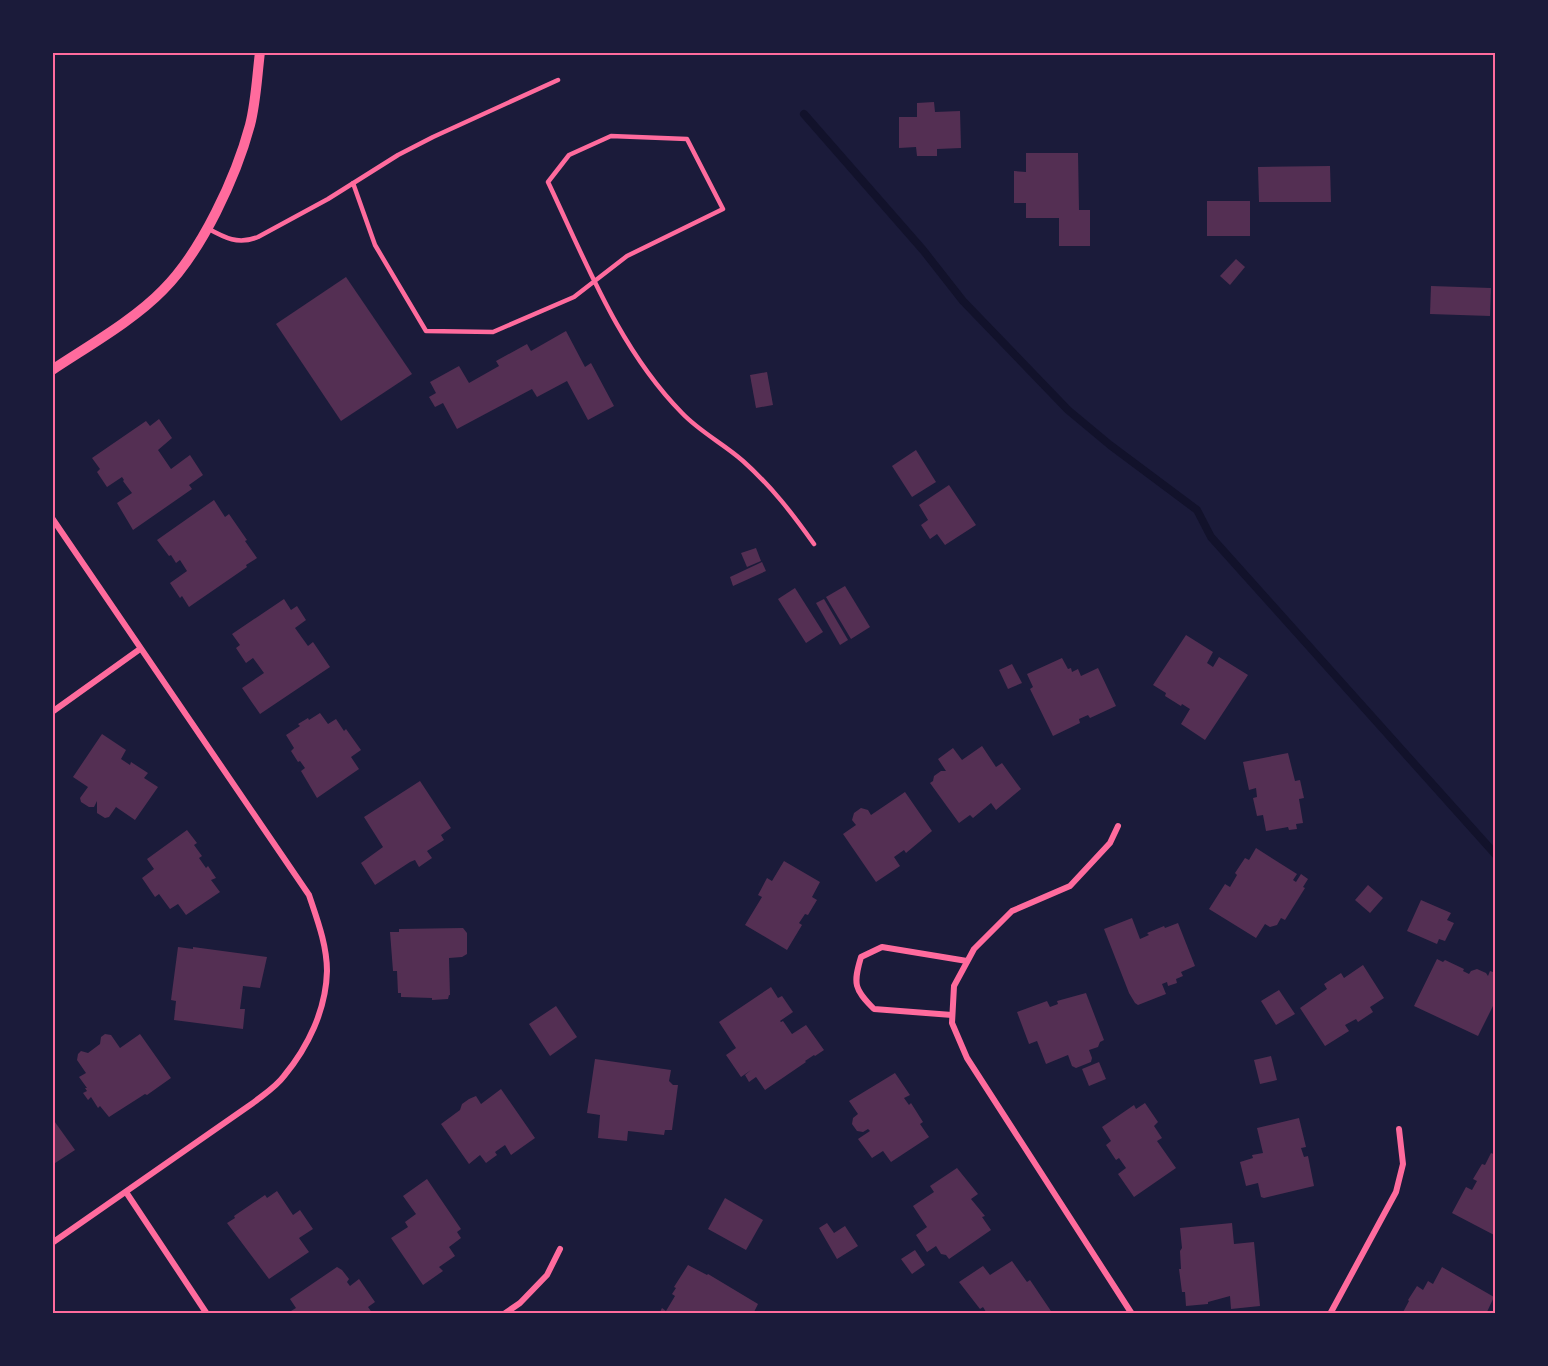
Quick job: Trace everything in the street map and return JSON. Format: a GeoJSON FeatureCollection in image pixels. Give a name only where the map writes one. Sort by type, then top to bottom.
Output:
{"type":"FeatureCollection","features":[{"type":"Feature","properties":{"kind":"street"},"geometry":{"type":"LineString","coordinates":[[52,370],[124,321],[163,290],[181,268],[207,228],[238,159],[250,123],[260,52]]}},
{"type":"Feature","properties":{"kind":"street"},"geometry":{"type":"LineString","coordinates":[[52,518],[309,895],[322,932],[327,971],[321,1010],[306,1046],[283,1078],[253,1103],[52,1243]]}},
{"type":"Feature","properties":{"kind":"street"},"geometry":{"type":"LineString","coordinates":[[52,712],[140,649]]}},
{"type":"Feature","properties":{"kind":"street"},"geometry":{"type":"LineString","coordinates":[[1118,826],[1110,843],[1070,886],[1012,911],[974,949],[954,986],[952,1023],[967,1058],[1132,1314]]}},
{"type":"Feature","properties":{"kind":"street"},"geometry":{"type":"LineString","coordinates":[[952,1015],[874,1009],[860,995],[855,977],[861,957],[882,947],[967,961]]}},
{"type":"Feature","properties":{"kind":"street"},"geometry":{"type":"LineString","coordinates":[[1330,1314],[1396,1192],[1403,1164],[1399,1129]]}},
{"type":"Feature","properties":{"kind":"street"},"geometry":{"type":"LineString","coordinates":[[126,1192],[207,1314]]}},
{"type":"Feature","properties":{"kind":"street"},"geometry":{"type":"LineString","coordinates":[[504,1314],[520,1303],[547,1275],[560,1249]]}},
{"type":"Feature","properties":{"kind":"lane"},"geometry":{"type":"LineString","coordinates":[[207,228],[231,241],[249,240],[283,224],[432,137],[558,80]]}},
{"type":"Feature","properties":{"kind":"lane"},"geometry":{"type":"LineString","coordinates":[[353,183],[375,245],[426,331],[493,332],[574,297],[595,281],[627,256],[723,209],[687,139],[611,136],[569,155],[548,182],[595,281],[632,352],[683,414],[743,460],[785,503],[814,544]]}},
{"type":"Feature","properties":{"kind":"building"},"geometry":{"type":"Polygon","coordinates":[[[934,102],[935,112],[960,111],[961,148],[937,149],[937,156],[917,156],[916,147],[899,148],[899,117],[917,117],[917,103],[934,102]]]}},
{"type":"Feature","properties":{"kind":"building"},"geometry":{"type":"Polygon","coordinates":[[[1026,153],[1078,153],[1079,210],[1090,210],[1090,246],[1059,246],[1059,218],[1026,218],[1026,203],[1014,203],[1014,171],[1026,172],[1026,153]]]}},
{"type":"Feature","properties":{"kind":"building"},"geometry":{"type":"Polygon","coordinates":[[[1330,166],[1331,202],[1259,202],[1258,167],[1330,166]]]}},
{"type":"Feature","properties":{"kind":"building"},"geometry":{"type":"Polygon","coordinates":[[[1207,201],[1250,201],[1250,236],[1207,236],[1207,201]]]}},
{"type":"Feature","properties":{"kind":"building"},"geometry":{"type":"Polygon","coordinates":[[[1236,259],[1245,267],[1230,285],[1220,276],[1236,259]]]}},
{"type":"Feature","properties":{"kind":"building"},"geometry":{"type":"Polygon","coordinates":[[[346,277],[412,374],[341,421],[276,324],[346,277]]]}},
{"type":"Feature","properties":{"kind":"building"},"geometry":{"type":"Polygon","coordinates":[[[1431,286],[1491,288],[1490,316],[1430,314],[1431,286]]]}},
{"type":"Feature","properties":{"kind":"building"},"geometry":{"type":"Polygon","coordinates":[[[566,331],[585,367],[591,363],[614,406],[588,420],[567,381],[537,397],[532,389],[457,429],[443,403],[435,407],[429,397],[436,393],[430,382],[459,366],[469,383],[499,366],[496,361],[527,344],[531,351],[566,331]]]}},
{"type":"Feature","properties":{"kind":"building"},"geometry":{"type":"Polygon","coordinates":[[[767,372],[773,405],[756,408],[750,375],[767,372]]]}},
{"type":"Feature","properties":{"kind":"building"},"geometry":{"type":"Polygon","coordinates":[[[159,419],[172,438],[158,450],[171,469],[190,455],[203,475],[189,485],[192,489],[133,530],[117,503],[132,493],[122,477],[107,487],[97,472],[100,469],[92,458],[146,421],[150,426],[159,419]]]}},
{"type":"Feature","properties":{"kind":"building"},"geometry":{"type":"Polygon","coordinates":[[[916,450],[936,482],[912,497],[892,466],[916,450]]]}},
{"type":"Feature","properties":{"kind":"building"},"geometry":{"type":"Polygon","coordinates":[[[949,485],[976,525],[945,545],[937,534],[930,539],[921,525],[928,520],[919,505],[949,485]]]}},
{"type":"Feature","properties":{"kind":"building"},"geometry":{"type":"Polygon","coordinates":[[[214,500],[225,517],[229,514],[257,558],[189,607],[170,583],[187,571],[180,560],[176,563],[157,540],[214,500]]]}},
{"type":"Feature","properties":{"kind":"building"},"geometry":{"type":"Polygon","coordinates":[[[756,548],[761,561],[747,567],[741,553],[756,548]]]}},
{"type":"Feature","properties":{"kind":"building"},"geometry":{"type":"Polygon","coordinates":[[[762,562],[766,571],[733,586],[730,577],[762,562]]]}},
{"type":"Feature","properties":{"kind":"building"},"geometry":{"type":"Polygon","coordinates":[[[845,586],[870,627],[851,639],[826,597],[845,586]]]}},
{"type":"Feature","properties":{"kind":"building"},"geometry":{"type":"Polygon","coordinates":[[[795,588],[823,632],[806,643],[778,599],[795,588]]]}},
{"type":"Feature","properties":{"kind":"building"},"geometry":{"type":"Polygon","coordinates":[[[284,599],[291,610],[297,606],[306,620],[295,628],[308,646],[313,642],[330,667],[260,714],[242,688],[264,673],[253,658],[246,663],[236,648],[240,645],[232,634],[284,599]]]}},
{"type":"Feature","properties":{"kind":"building"},"geometry":{"type":"Polygon","coordinates":[[[824,599],[848,640],[840,645],[816,603],[824,599]]]}},
{"type":"Feature","properties":{"kind":"building"},"geometry":{"type":"Polygon","coordinates":[[[1186,635],[1213,652],[1207,663],[1213,667],[1219,657],[1248,675],[1205,740],[1181,724],[1190,709],[1165,696],[1166,693],[1153,685],[1186,635]]]}},
{"type":"Feature","properties":{"kind":"building"},"geometry":{"type":"Polygon","coordinates":[[[1062,658],[1068,669],[1071,668],[1072,672],[1078,669],[1081,676],[1098,668],[1116,706],[1090,718],[1088,715],[1079,719],[1080,723],[1053,736],[1030,689],[1033,687],[1027,674],[1062,658]]]}},
{"type":"Feature","properties":{"kind":"building"},"geometry":{"type":"Polygon","coordinates":[[[1012,664],[1022,683],[1008,689],[999,670],[1012,664]]]}},
{"type":"Feature","properties":{"kind":"building"},"geometry":{"type":"Polygon","coordinates":[[[320,713],[328,724],[336,719],[361,750],[351,757],[359,769],[317,798],[301,771],[305,768],[291,751],[294,748],[286,735],[300,726],[298,724],[320,713]]]}},
{"type":"Feature","properties":{"kind":"building"},"geometry":{"type":"Polygon","coordinates":[[[102,734],[126,750],[121,759],[130,765],[131,762],[148,773],[144,778],[158,787],[135,820],[116,807],[109,817],[105,818],[97,813],[97,801],[94,807],[81,802],[80,798],[88,787],[73,777],[102,734]]]}},
{"type":"Feature","properties":{"kind":"building"},"geometry":{"type":"Polygon","coordinates":[[[982,746],[996,767],[1002,763],[1021,789],[996,810],[991,803],[973,818],[970,815],[959,823],[930,783],[934,776],[941,771],[946,771],[938,759],[953,748],[962,760],[982,746]]]}},
{"type":"Feature","properties":{"kind":"building"},"geometry":{"type":"Polygon","coordinates":[[[1288,753],[1295,781],[1300,780],[1304,798],[1299,799],[1303,823],[1296,824],[1297,829],[1289,830],[1288,827],[1266,831],[1263,815],[1257,816],[1253,798],[1257,797],[1256,788],[1249,790],[1243,762],[1288,753]]]}},
{"type":"Feature","properties":{"kind":"building"},"geometry":{"type":"Polygon","coordinates":[[[420,781],[451,828],[441,835],[444,840],[427,851],[432,858],[419,867],[415,860],[410,862],[375,885],[361,863],[383,847],[364,817],[420,781]]]}},
{"type":"Feature","properties":{"kind":"building"},"geometry":{"type":"Polygon","coordinates":[[[905,792],[932,831],[906,853],[904,850],[894,857],[900,866],[876,882],[843,834],[856,825],[852,820],[854,813],[861,808],[868,810],[871,815],[905,792]]]}},
{"type":"Feature","properties":{"kind":"building"},"geometry":{"type":"Polygon","coordinates":[[[187,830],[197,843],[194,845],[202,856],[199,858],[216,878],[211,880],[220,892],[186,915],[178,904],[170,909],[159,894],[155,897],[142,878],[154,869],[147,859],[187,830]]]}},
{"type":"Feature","properties":{"kind":"building"},"geometry":{"type":"Polygon","coordinates":[[[1256,848],[1297,874],[1293,880],[1296,882],[1301,874],[1308,879],[1285,920],[1281,918],[1277,925],[1270,927],[1265,924],[1256,938],[1209,909],[1225,884],[1230,887],[1237,875],[1235,873],[1245,858],[1249,860],[1256,848]]]}},
{"type":"Feature","properties":{"kind":"building"},"geometry":{"type":"Polygon","coordinates":[[[784,861],[820,882],[812,897],[817,900],[808,915],[805,914],[799,923],[802,925],[787,950],[745,925],[762,897],[758,895],[767,878],[772,881],[784,861]]]}},
{"type":"Feature","properties":{"kind":"building"},"geometry":{"type":"Polygon","coordinates":[[[1368,885],[1383,898],[1370,913],[1355,900],[1368,885]]]}},
{"type":"Feature","properties":{"kind":"building"},"geometry":{"type":"Polygon","coordinates":[[[1421,900],[1451,913],[1447,920],[1454,923],[1445,941],[1439,939],[1437,944],[1407,931],[1421,900]]]}},
{"type":"Feature","properties":{"kind":"building"},"geometry":{"type":"Polygon","coordinates":[[[1132,918],[1140,939],[1149,935],[1147,933],[1178,923],[1195,966],[1181,972],[1183,976],[1176,979],[1177,983],[1168,986],[1167,982],[1162,984],[1166,994],[1138,1005],[1129,993],[1104,929],[1132,918]]]}},
{"type":"Feature","properties":{"kind":"building"},"geometry":{"type":"Polygon","coordinates":[[[463,928],[467,933],[467,954],[462,957],[449,958],[450,995],[448,999],[401,997],[401,993],[398,993],[397,971],[393,971],[390,932],[399,932],[399,929],[463,928]]]}},
{"type":"Feature","properties":{"kind":"building"},"geometry":{"type":"Polygon","coordinates":[[[178,947],[267,957],[260,988],[243,986],[240,1009],[245,1009],[243,1029],[174,1020],[176,1001],[171,1000],[178,947]]]}},
{"type":"Feature","properties":{"kind":"building"},"geometry":{"type":"Polygon","coordinates":[[[1437,959],[1443,962],[1445,960],[1469,974],[1477,969],[1488,976],[1490,971],[1496,973],[1496,1000],[1478,1036],[1414,1006],[1437,959]]]}},
{"type":"Feature","properties":{"kind":"building"},"geometry":{"type":"Polygon","coordinates":[[[1363,965],[1384,998],[1370,1007],[1373,1012],[1358,1022],[1356,1019],[1345,1025],[1349,1031],[1325,1046],[1300,1008],[1327,989],[1324,984],[1341,973],[1344,978],[1363,965]]]}},
{"type":"Feature","properties":{"kind":"building"},"geometry":{"type":"Polygon","coordinates":[[[771,987],[778,998],[782,996],[793,1012],[780,1021],[783,1021],[792,1034],[806,1025],[824,1050],[765,1090],[756,1077],[749,1082],[745,1075],[751,1070],[741,1077],[726,1055],[736,1048],[719,1022],[771,987]]]}},
{"type":"Feature","properties":{"kind":"building"},"geometry":{"type":"Polygon","coordinates":[[[1279,990],[1295,1014],[1276,1025],[1261,1001],[1279,990]]]}},
{"type":"Feature","properties":{"kind":"building"},"geometry":{"type":"Polygon","coordinates":[[[1086,993],[1104,1040],[1098,1047],[1089,1050],[1091,1062],[1076,1068],[1072,1066],[1068,1055],[1046,1064],[1037,1041],[1029,1044],[1017,1012],[1047,1001],[1050,1007],[1058,1004],[1057,1001],[1086,993]]]}},
{"type":"Feature","properties":{"kind":"building"},"geometry":{"type":"Polygon","coordinates":[[[556,1006],[577,1037],[550,1056],[529,1024],[556,1006]]]}},
{"type":"Feature","properties":{"kind":"building"},"geometry":{"type":"Polygon","coordinates":[[[105,1034],[111,1035],[120,1048],[140,1034],[171,1078],[109,1117],[100,1106],[98,1108],[91,1097],[88,1100],[83,1093],[87,1091],[85,1088],[87,1088],[79,1077],[86,1073],[77,1060],[81,1051],[88,1053],[100,1044],[101,1037],[105,1034]]]}},
{"type":"Feature","properties":{"kind":"building"},"geometry":{"type":"Polygon","coordinates":[[[1271,1056],[1277,1080],[1260,1084],[1254,1060],[1271,1056]]]}},
{"type":"Feature","properties":{"kind":"building"},"geometry":{"type":"Polygon","coordinates":[[[595,1059],[671,1070],[669,1081],[673,1085],[678,1085],[672,1130],[665,1130],[664,1135],[628,1131],[627,1141],[598,1138],[600,1115],[587,1113],[595,1059]]]}},
{"type":"Feature","properties":{"kind":"building"},"geometry":{"type":"Polygon","coordinates":[[[1099,1062],[1106,1079],[1089,1086],[1082,1069],[1099,1062]]]}},
{"type":"Feature","properties":{"kind":"building"},"geometry":{"type":"Polygon","coordinates":[[[895,1073],[910,1095],[904,1098],[909,1105],[911,1103],[923,1122],[920,1124],[929,1137],[891,1162],[883,1151],[872,1158],[858,1139],[870,1131],[868,1129],[863,1132],[857,1131],[852,1124],[853,1118],[858,1114],[849,1101],[895,1073]]]}},
{"type":"Feature","properties":{"kind":"building"},"geometry":{"type":"Polygon","coordinates":[[[501,1089],[535,1138],[511,1155],[505,1145],[486,1163],[480,1155],[469,1164],[441,1124],[460,1110],[462,1104],[469,1099],[476,1096],[481,1104],[501,1089]]]}},
{"type":"Feature","properties":{"kind":"building"},"geometry":{"type":"Polygon","coordinates":[[[1145,1103],[1158,1122],[1154,1126],[1162,1138],[1157,1141],[1176,1168],[1134,1197],[1118,1174],[1126,1168],[1119,1158],[1116,1160],[1106,1145],[1111,1141],[1102,1127],[1134,1105],[1136,1109],[1145,1103]]]}},
{"type":"Feature","properties":{"kind":"building"},"geometry":{"type":"Polygon","coordinates":[[[52,1118],[75,1150],[52,1165],[52,1118]]]}},
{"type":"Feature","properties":{"kind":"building"},"geometry":{"type":"Polygon","coordinates":[[[1299,1118],[1306,1147],[1301,1148],[1304,1157],[1308,1156],[1314,1186],[1261,1197],[1258,1183],[1246,1186],[1240,1162],[1253,1158],[1252,1155],[1263,1153],[1257,1128],[1299,1118]]]}},
{"type":"Feature","properties":{"kind":"building"},"geometry":{"type":"Polygon","coordinates":[[[1491,1153],[1496,1155],[1496,1236],[1452,1213],[1466,1187],[1472,1190],[1477,1181],[1473,1179],[1482,1164],[1485,1165],[1491,1153]]]}},
{"type":"Feature","properties":{"kind":"building"},"geometry":{"type":"Polygon","coordinates":[[[957,1168],[978,1194],[971,1199],[985,1216],[982,1217],[991,1230],[949,1259],[946,1255],[941,1254],[936,1246],[927,1252],[916,1235],[927,1227],[913,1206],[934,1192],[930,1186],[957,1168]]]}},
{"type":"Feature","properties":{"kind":"building"},"geometry":{"type":"Polygon","coordinates":[[[427,1179],[461,1229],[457,1232],[461,1238],[449,1247],[455,1256],[439,1267],[443,1271],[423,1285],[391,1238],[408,1227],[405,1222],[416,1214],[403,1196],[427,1179]]]}},
{"type":"Feature","properties":{"kind":"building"},"geometry":{"type":"Polygon","coordinates":[[[277,1191],[293,1215],[300,1210],[313,1229],[299,1238],[309,1252],[269,1279],[227,1223],[265,1195],[267,1198],[277,1191]]]}},
{"type":"Feature","properties":{"kind":"building"},"geometry":{"type":"Polygon","coordinates":[[[725,1198],[763,1220],[746,1250],[708,1229],[725,1198]]]}},
{"type":"Feature","properties":{"kind":"building"},"geometry":{"type":"Polygon","coordinates":[[[827,1223],[834,1233],[845,1226],[858,1246],[837,1259],[819,1228],[827,1223]]]}},
{"type":"Feature","properties":{"kind":"building"},"geometry":{"type":"Polygon","coordinates":[[[1232,1223],[1234,1244],[1254,1242],[1260,1306],[1231,1309],[1230,1296],[1208,1302],[1208,1304],[1186,1306],[1179,1269],[1181,1269],[1180,1251],[1182,1248],[1180,1228],[1232,1223]]]}},
{"type":"Feature","properties":{"kind":"building"},"geometry":{"type":"Polygon","coordinates":[[[915,1250],[925,1265],[912,1274],[901,1259],[915,1250]]]}},
{"type":"Feature","properties":{"kind":"building"},"geometry":{"type":"Polygon","coordinates":[[[1012,1261],[1027,1282],[1030,1280],[1053,1314],[985,1314],[983,1307],[980,1309],[959,1282],[983,1266],[990,1275],[1012,1261]]]}},
{"type":"Feature","properties":{"kind":"building"},"geometry":{"type":"Polygon","coordinates":[[[688,1265],[708,1274],[758,1304],[753,1314],[659,1314],[662,1308],[666,1311],[675,1296],[672,1294],[676,1288],[674,1287],[688,1265]]]}},
{"type":"Feature","properties":{"kind":"building"},"geometry":{"type":"Polygon","coordinates":[[[337,1267],[349,1279],[347,1282],[350,1286],[359,1279],[375,1302],[368,1307],[373,1314],[292,1314],[291,1311],[296,1308],[290,1299],[337,1267]]]}},
{"type":"Feature","properties":{"kind":"building"},"geometry":{"type":"Polygon","coordinates":[[[1442,1267],[1494,1297],[1486,1314],[1402,1314],[1417,1286],[1423,1290],[1428,1281],[1433,1284],[1442,1267]]]}},
{"type":"Feature","properties":{"kind":"waterway"},"geometry":{"type":"LineString","coordinates":[[804,114],[923,250],[963,301],[1068,410],[1110,445],[1197,510],[1211,537],[1496,855]]}}]}
